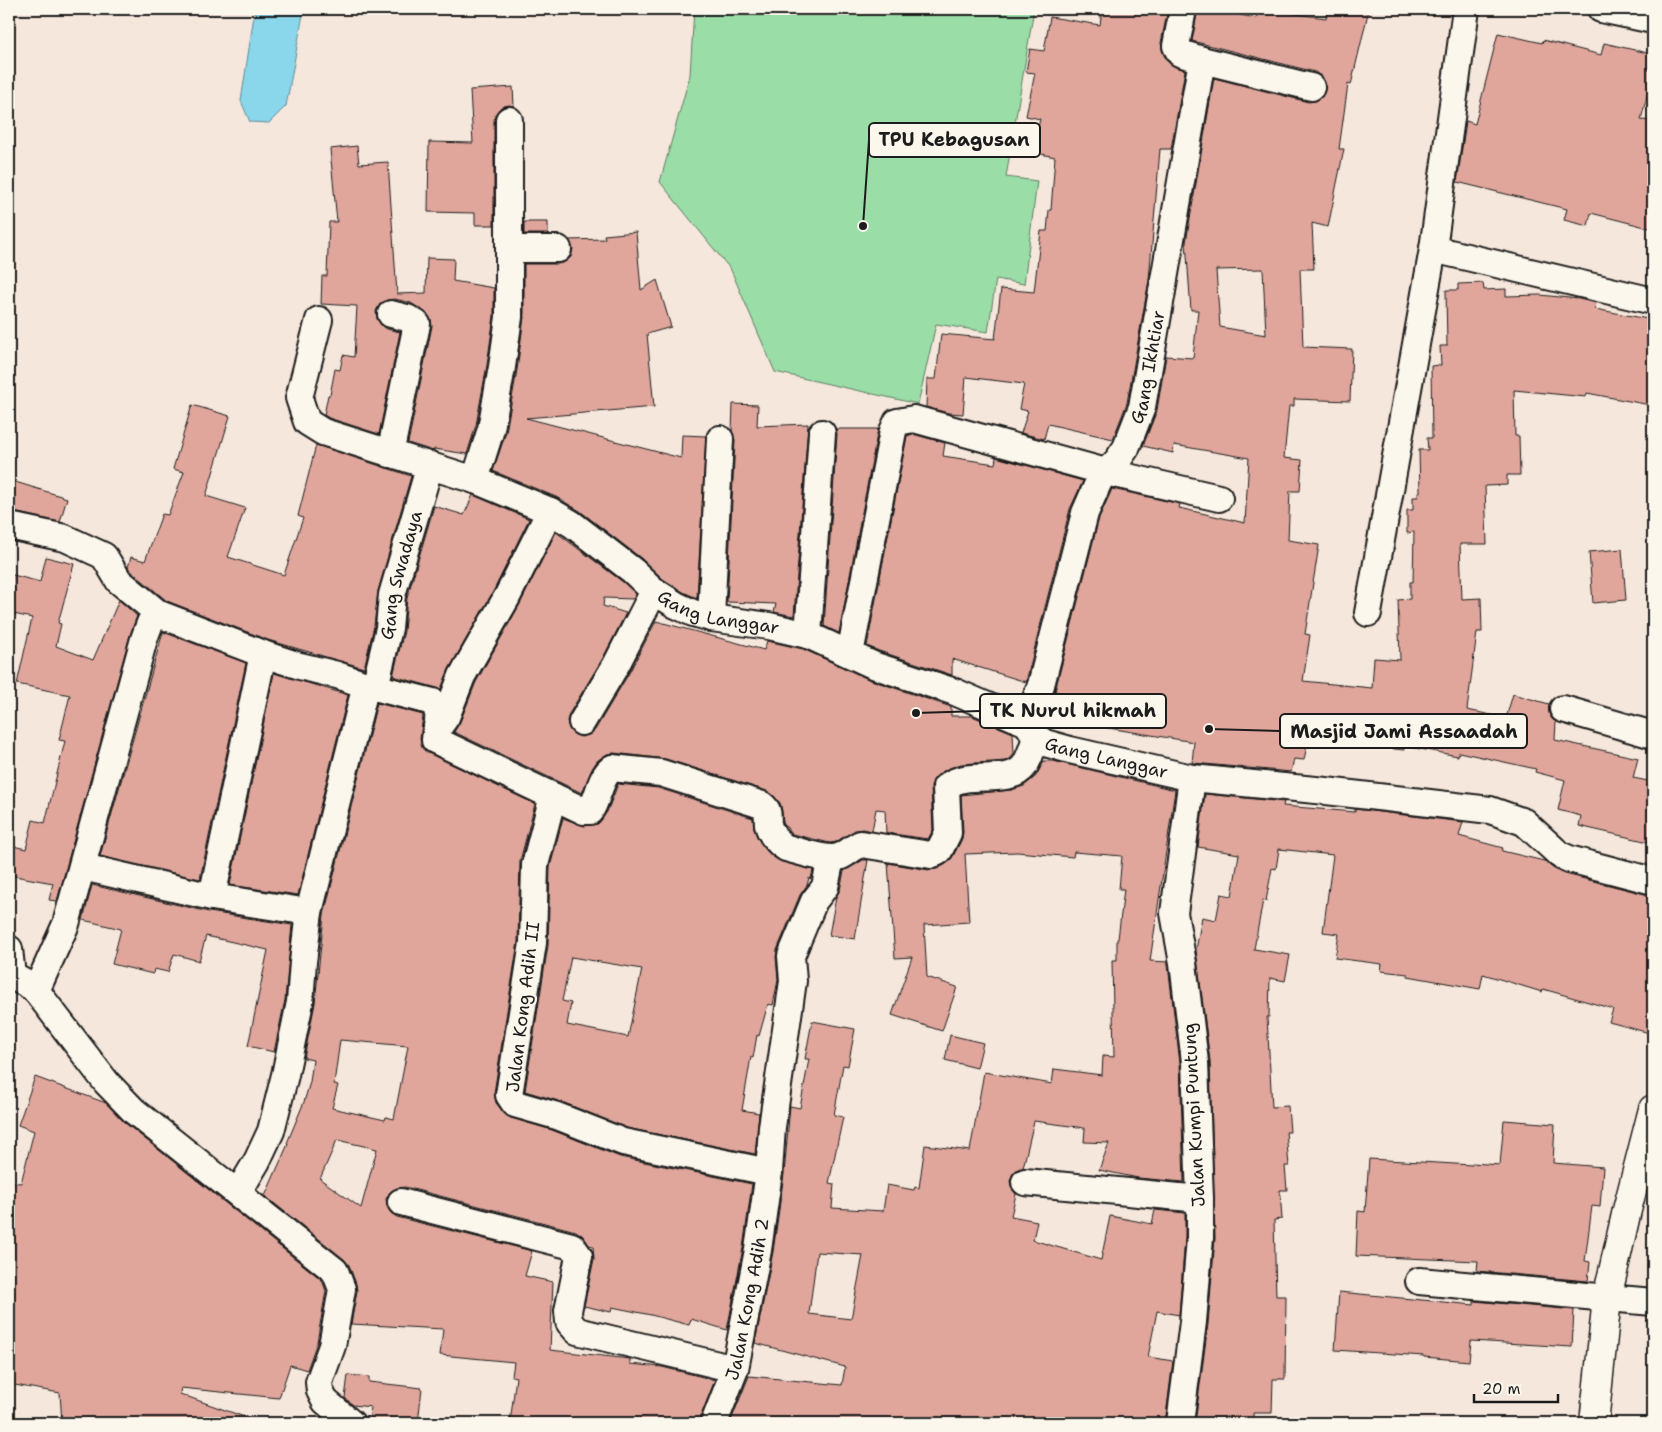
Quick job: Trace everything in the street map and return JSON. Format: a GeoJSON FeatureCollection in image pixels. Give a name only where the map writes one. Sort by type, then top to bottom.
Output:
{"type":"FeatureCollection","features":[{"type":"Feature","properties":{"kind":"main road"},"geometry":{"type":"LineString","coordinates":[[1594,1423],[1607,1298],[1653,1110]]}},
{"type":"Feature","properties":{"kind":"street"},"geometry":{"type":"LineString","coordinates":[[1184,9],[1176,46],[1180,53],[1311,87]]}},
{"type":"Feature","properties":{"kind":"street"},"geometry":{"type":"LineString","coordinates":[[1368,613],[1433,249],[1466,9]]}},
{"type":"Feature","properties":{"kind":"street"},"geometry":{"type":"LineString","coordinates":[[1601,9],[1653,20]]}},
{"type":"Feature","properties":{"kind":"street","name":"Gang Ikhtiar"},"geometry":{"type":"LineString","coordinates":[[832,858],[840,857],[854,846],[861,844],[931,855],[939,851],[948,833],[946,787],[951,782],[961,779],[1014,775],[1024,766],[1041,685],[1085,513],[1094,490],[1126,448],[1142,407],[1202,60]]}},
{"type":"Feature","properties":{"kind":"street"},"geometry":{"type":"LineString","coordinates":[[475,480],[491,429],[509,317],[509,120]]}},
{"type":"Feature","properties":{"kind":"street"},"geometry":{"type":"LineString","coordinates":[[509,249],[558,249]]}},
{"type":"Feature","properties":{"kind":"street"},"geometry":{"type":"LineString","coordinates":[[1433,249],[1653,301]]}},
{"type":"Feature","properties":{"kind":"street"},"geometry":{"type":"LineString","coordinates":[[390,454],[417,324],[408,318],[391,314]]}},
{"type":"Feature","properties":{"kind":"street","name":"Gang Langgar"},"geometry":{"type":"LineString","coordinates":[[319,320],[299,398],[307,422],[323,432],[475,480],[550,511],[572,524],[633,571],[654,591],[693,613],[711,618],[769,626],[808,635],[873,665],[955,692],[1032,730],[1045,743],[1192,778],[1287,786],[1490,810],[1524,822],[1568,859],[1653,882]]}},
{"type":"Feature","properties":{"kind":"street"},"geometry":{"type":"LineString","coordinates":[[850,654],[893,431],[897,422],[914,418],[1106,472],[1219,498]]}},
{"type":"Feature","properties":{"kind":"street"},"geometry":{"type":"LineString","coordinates":[[808,635],[822,433]]}},
{"type":"Feature","properties":{"kind":"street"},"geometry":{"type":"LineString","coordinates":[[711,618],[720,439]]}},
{"type":"Feature","properties":{"kind":"street","name":"Gang Swadaya"},"geometry":{"type":"LineString","coordinates":[[238,1192],[268,1139],[276,1113],[300,1002],[309,912],[371,686],[390,628],[392,595],[430,465]]}},
{"type":"Feature","properties":{"kind":"street"},"geometry":{"type":"LineString","coordinates":[[436,727],[446,717],[462,676],[507,597],[550,511]]}},
{"type":"Feature","properties":{"kind":"street"},"geometry":{"type":"LineString","coordinates":[[9,526],[65,538],[104,556],[119,582],[159,614],[263,654],[300,666],[433,702],[439,716],[435,740],[584,811],[590,811],[595,805],[606,772],[612,768],[661,773],[762,805],[769,816],[768,824],[773,835],[780,844],[786,848],[832,858]]}},
{"type":"Feature","properties":{"kind":"street"},"geometry":{"type":"LineString","coordinates":[[582,722],[616,665],[654,591]]}},
{"type":"Feature","properties":{"kind":"street"},"geometry":{"type":"LineString","coordinates":[[27,985],[66,924],[144,638],[150,623],[159,614]]}},
{"type":"Feature","properties":{"kind":"street"},"geometry":{"type":"LineString","coordinates":[[212,897],[263,654]]}},
{"type":"Feature","properties":{"kind":"street"},"geometry":{"type":"LineString","coordinates":[[1563,709],[1653,735]]}},
{"type":"Feature","properties":{"kind":"street","name":"Jalan Kumpi Puntung"},"geometry":{"type":"LineString","coordinates":[[1180,1423],[1193,1322],[1200,1238],[1195,1062],[1174,913],[1192,778]]}},
{"type":"Feature","properties":{"kind":"street","name":"Jalan Kong Adih II"},"geometry":{"type":"LineString","coordinates":[[553,796],[535,865],[533,943],[509,1095],[511,1100],[515,1104],[557,1116],[623,1142],[769,1172]]}},
{"type":"Feature","properties":{"kind":"street","name":"Jalan Kong Adih 2"},"geometry":{"type":"LineString","coordinates":[[714,1423],[735,1369],[758,1250],[769,1172],[772,1127],[793,982],[791,956],[814,901],[827,882],[832,858]]}},
{"type":"Feature","properties":{"kind":"street"},"geometry":{"type":"LineString","coordinates":[[82,867],[212,897],[309,912]]}},
{"type":"Feature","properties":{"kind":"street"},"geometry":{"type":"LineString","coordinates":[[9,949],[27,985],[106,1082],[134,1111],[335,1271],[339,1277],[342,1289],[332,1346],[319,1382],[320,1391],[325,1401],[351,1423]]}},
{"type":"Feature","properties":{"kind":"street"},"geometry":{"type":"LineString","coordinates":[[1025,1182],[1200,1199]]}},
{"type":"Feature","properties":{"kind":"street"},"geometry":{"type":"LineString","coordinates":[[401,1202],[572,1246],[579,1256],[568,1311],[569,1322],[577,1331],[735,1369]]}},
{"type":"Feature","properties":{"kind":"street"},"geometry":{"type":"LineString","coordinates":[[1419,1281],[1653,1302]]}},
{"type":"Feature","properties":{"kind":"green space"},"geometry":{"type":"Polygon","coordinates":[[[694,9],[1034,9],[1006,177],[1037,181],[1024,284],[996,279],[988,332],[936,324],[918,404],[775,372],[731,270],[660,182],[690,75],[694,9]]]}},
{"type":"Feature","properties":{"kind":"water"},"geometry":{"type":"Polygon","coordinates":[[[255,9],[304,9],[286,106],[269,123],[250,122],[241,101],[255,9]]]}},
{"type":"Feature","properties":{"kind":"building"},"geometry":{"type":"Polygon","coordinates":[[[1102,9],[1168,9],[1161,43],[1163,53],[1167,61],[1175,67],[1185,70],[1171,149],[1160,149],[1149,280],[1127,403],[1113,439],[1048,424],[1044,439],[1021,433],[1028,411],[1019,409],[1024,384],[966,377],[963,414],[948,413],[926,407],[927,379],[936,379],[941,334],[995,339],[1001,289],[1034,292],[1041,231],[1047,231],[1049,210],[1051,210],[1055,157],[1032,152],[1040,119],[1026,116],[1035,73],[1026,72],[1030,49],[1044,51],[1050,17],[1100,25],[1102,9]]]}},
{"type":"Feature","properties":{"kind":"building"},"geometry":{"type":"Polygon","coordinates":[[[1198,9],[1209,9],[1256,18],[1258,9],[1326,18],[1327,9],[1369,9],[1351,85],[1348,84],[1339,149],[1344,149],[1328,227],[1312,223],[1314,269],[1300,269],[1303,347],[1352,349],[1350,401],[1294,399],[1294,406],[1289,406],[1284,458],[1302,460],[1300,491],[1290,491],[1288,540],[1319,545],[1305,634],[1310,635],[1303,681],[1372,688],[1374,658],[1400,660],[1398,600],[1410,599],[1410,582],[1413,582],[1414,532],[1407,533],[1407,510],[1413,510],[1413,497],[1418,497],[1418,492],[1420,492],[1419,450],[1428,450],[1427,438],[1432,438],[1431,366],[1441,365],[1440,346],[1447,346],[1446,290],[1458,290],[1458,284],[1483,283],[1484,290],[1506,289],[1506,296],[1540,295],[1579,299],[1596,303],[1595,309],[1653,320],[1653,388],[1650,405],[1587,393],[1586,397],[1514,390],[1515,436],[1519,436],[1520,475],[1507,475],[1507,485],[1485,486],[1487,544],[1460,544],[1462,599],[1481,598],[1482,632],[1477,632],[1467,710],[1506,718],[1513,694],[1549,704],[1549,713],[1556,722],[1555,740],[1638,758],[1633,778],[1653,782],[1653,843],[1579,826],[1581,816],[1558,810],[1565,780],[1535,772],[1536,769],[1459,752],[1458,756],[1404,746],[1404,750],[1308,740],[1304,760],[1294,759],[1291,772],[1192,763],[1194,742],[1053,719],[1054,710],[1105,707],[1055,691],[1099,518],[1112,489],[1180,504],[1179,508],[1245,523],[1249,458],[1174,445],[1173,453],[1143,446],[1157,410],[1166,356],[1193,358],[1198,310],[1191,310],[1186,242],[1214,78],[1308,102],[1316,101],[1322,97],[1325,91],[1325,83],[1322,77],[1315,72],[1192,41],[1198,9]],[[1263,269],[1216,270],[1220,327],[1266,335],[1263,269]]]}},
{"type":"Feature","properties":{"kind":"building"},"geometry":{"type":"Polygon","coordinates":[[[1498,33],[1542,43],[1543,40],[1601,55],[1604,43],[1652,54],[1648,70],[1653,71],[1641,120],[1653,121],[1653,229],[1591,213],[1588,226],[1564,220],[1567,209],[1457,182],[1466,121],[1475,124],[1498,33]]]}},
{"type":"Feature","properties":{"kind":"building"},"geometry":{"type":"Polygon","coordinates":[[[513,87],[514,106],[501,107],[496,113],[494,120],[494,225],[475,225],[475,213],[428,212],[429,142],[473,143],[470,90],[513,87]]]}},
{"type":"Feature","properties":{"kind":"building"},"geometry":{"type":"Polygon","coordinates":[[[357,146],[359,164],[388,162],[397,294],[426,293],[427,258],[454,259],[453,281],[494,288],[494,316],[487,365],[476,425],[467,454],[434,449],[434,451],[408,443],[432,326],[431,319],[425,312],[411,303],[395,299],[387,300],[380,304],[376,311],[377,319],[381,325],[387,329],[400,332],[379,434],[324,415],[335,369],[340,370],[343,355],[354,357],[357,306],[321,304],[322,276],[327,276],[329,222],[337,222],[330,149],[357,146]]]}},
{"type":"Feature","properties":{"kind":"building"},"geometry":{"type":"Polygon","coordinates":[[[524,222],[548,222],[548,234],[524,234],[524,222]]]}},
{"type":"Feature","properties":{"kind":"building"},"geometry":{"type":"Polygon","coordinates":[[[636,232],[641,290],[657,280],[671,327],[647,334],[654,407],[526,418],[681,458],[682,435],[706,436],[697,598],[683,592],[663,579],[642,559],[580,511],[556,497],[493,471],[506,432],[517,370],[524,317],[524,264],[558,264],[565,262],[571,257],[573,249],[569,240],[605,239],[604,235],[636,232]]]}},
{"type":"Feature","properties":{"kind":"building"},"geometry":{"type":"Polygon","coordinates":[[[733,404],[758,405],[757,426],[808,424],[794,616],[774,612],[776,604],[727,602],[735,440],[732,431],[733,404]]]}},
{"type":"Feature","properties":{"kind":"building"},"geometry":{"type":"Polygon","coordinates":[[[192,405],[230,416],[206,496],[245,508],[228,557],[284,575],[303,518],[298,516],[316,445],[411,476],[378,591],[374,626],[364,668],[268,640],[167,601],[128,567],[131,557],[145,561],[162,514],[168,515],[184,472],[173,469],[192,405]]]}},
{"type":"Feature","properties":{"kind":"building"},"geometry":{"type":"Polygon","coordinates":[[[836,429],[878,429],[839,633],[824,626],[836,429]]]}},
{"type":"Feature","properties":{"kind":"building"},"geometry":{"type":"Polygon","coordinates":[[[913,434],[945,443],[943,456],[995,464],[996,457],[1083,481],[1070,509],[1026,682],[952,659],[952,675],[867,646],[907,436],[913,434]]]}},
{"type":"Feature","properties":{"kind":"building"},"geometry":{"type":"Polygon","coordinates":[[[9,480],[67,498],[60,522],[9,511],[9,480]]]}},
{"type":"Feature","properties":{"kind":"building"},"geometry":{"type":"Polygon","coordinates":[[[473,495],[529,519],[494,590],[449,669],[441,689],[393,676],[404,631],[407,598],[434,506],[464,515],[473,495]]]}},
{"type":"Feature","properties":{"kind":"building"},"geometry":{"type":"Polygon","coordinates":[[[556,532],[623,582],[636,594],[633,599],[604,598],[603,606],[626,613],[603,658],[569,714],[567,721],[569,729],[575,735],[581,737],[589,735],[595,730],[629,673],[656,621],[764,650],[767,641],[803,649],[868,679],[951,707],[951,716],[972,716],[1013,733],[1014,754],[1005,761],[961,764],[947,769],[938,775],[933,780],[931,787],[933,830],[928,839],[886,833],[885,810],[876,809],[872,831],[855,830],[836,842],[830,843],[792,834],[783,823],[780,803],[767,791],[666,759],[614,753],[607,754],[597,761],[582,793],[454,732],[476,682],[520,604],[556,532]]]}},
{"type":"Feature","properties":{"kind":"building"},"geometry":{"type":"Polygon","coordinates":[[[1622,549],[1626,600],[1593,603],[1589,552],[1622,549]]]}},
{"type":"Feature","properties":{"kind":"building"},"geometry":{"type":"Polygon","coordinates":[[[46,557],[74,564],[58,623],[61,624],[56,646],[93,660],[119,600],[137,616],[130,635],[57,901],[49,900],[53,883],[9,875],[9,845],[26,849],[33,820],[45,823],[65,741],[59,740],[70,695],[17,684],[32,618],[9,613],[9,574],[40,582],[46,557]]]}},
{"type":"Feature","properties":{"kind":"building"},"geometry":{"type":"Polygon","coordinates":[[[163,632],[246,663],[200,879],[100,856],[163,632]]]}},
{"type":"Feature","properties":{"kind":"building"},"geometry":{"type":"Polygon","coordinates":[[[274,673],[348,695],[298,895],[230,885],[274,673]]]}},
{"type":"Feature","properties":{"kind":"building"},"geometry":{"type":"Polygon","coordinates":[[[377,703],[423,715],[420,739],[422,748],[428,753],[535,804],[520,861],[518,942],[494,1093],[496,1103],[511,1118],[552,1130],[620,1157],[752,1184],[743,1248],[727,1330],[691,1319],[689,1325],[612,1307],[611,1312],[584,1306],[594,1259],[593,1246],[589,1245],[584,1237],[576,1231],[405,1187],[397,1188],[390,1192],[386,1199],[387,1206],[391,1213],[397,1217],[532,1251],[525,1276],[553,1282],[550,1350],[630,1359],[630,1364],[662,1367],[715,1380],[699,1423],[510,1423],[516,1377],[512,1376],[514,1362],[440,1355],[443,1329],[351,1324],[357,1291],[349,1265],[265,1196],[288,1144],[310,1082],[313,1060],[304,1058],[315,1003],[324,915],[377,703]],[[340,1040],[334,1084],[338,1085],[332,1108],[385,1120],[386,1117],[394,1119],[408,1046],[340,1040]],[[337,1140],[320,1179],[361,1208],[377,1149],[337,1140]]]}},
{"type":"Feature","properties":{"kind":"building"},"geometry":{"type":"Polygon","coordinates":[[[1044,761],[1053,761],[1175,790],[1150,961],[1168,962],[1180,1063],[1184,1182],[1138,1178],[1099,1170],[1109,1143],[1084,1142],[1085,1128],[1034,1121],[1023,1168],[1013,1173],[1010,1181],[1012,1189],[1016,1194],[1011,1216],[1037,1221],[1033,1240],[1101,1260],[1110,1216],[1152,1224],[1155,1210],[1185,1213],[1179,1315],[1157,1311],[1148,1357],[1173,1361],[1165,1423],[730,1423],[749,1376],[842,1385],[845,1367],[755,1343],[773,1252],[784,1174],[790,1106],[800,1108],[809,1059],[805,1059],[812,1021],[855,1029],[848,1066],[843,1065],[834,1115],[843,1117],[829,1183],[834,1184],[832,1208],[883,1211],[887,1185],[914,1190],[915,1187],[919,1188],[925,1145],[970,1151],[984,1072],[1052,1084],[1054,1069],[1102,1075],[1103,1056],[1114,1057],[1112,960],[1117,960],[1117,939],[1124,889],[1119,889],[1122,856],[1074,852],[1073,857],[1017,852],[965,854],[969,922],[924,925],[927,977],[957,987],[942,1031],[892,1015],[912,957],[895,958],[888,863],[929,870],[937,869],[946,864],[952,858],[962,839],[961,795],[1011,790],[1024,786],[1036,776],[1044,761]],[[817,1252],[809,1314],[851,1319],[863,1255],[817,1252]]]}},
{"type":"Feature","properties":{"kind":"building"},"geometry":{"type":"Polygon","coordinates":[[[618,784],[658,788],[753,818],[757,837],[771,855],[782,862],[813,870],[811,879],[809,878],[807,885],[800,895],[777,950],[778,980],[773,1005],[768,1004],[759,1036],[757,1035],[753,1058],[751,1057],[742,1110],[759,1113],[755,1154],[627,1128],[562,1102],[525,1091],[548,945],[550,867],[563,818],[584,826],[598,824],[607,812],[618,784]],[[571,957],[562,1001],[571,1003],[567,1025],[628,1037],[642,969],[571,957]]]}},
{"type":"Feature","properties":{"kind":"building"},"geometry":{"type":"Polygon","coordinates":[[[1205,794],[1284,802],[1283,806],[1355,812],[1355,809],[1463,822],[1459,836],[1503,848],[1502,851],[1544,861],[1554,869],[1565,874],[1653,896],[1653,1034],[1609,1022],[1613,1009],[1543,989],[1542,992],[1483,974],[1480,989],[1408,976],[1408,974],[1381,971],[1382,964],[1335,958],[1339,934],[1323,932],[1333,855],[1279,849],[1276,869],[1272,868],[1266,901],[1263,900],[1254,949],[1290,955],[1285,981],[1270,978],[1269,1017],[1267,1017],[1272,1107],[1288,1106],[1290,1132],[1286,1132],[1289,1166],[1285,1166],[1287,1190],[1280,1190],[1282,1219],[1274,1220],[1276,1296],[1286,1296],[1285,1379],[1273,1379],[1272,1413],[1253,1413],[1253,1423],[1195,1423],[1208,1324],[1215,1238],[1210,1061],[1196,950],[1202,917],[1216,920],[1221,894],[1232,896],[1239,854],[1198,847],[1205,794]]]}},
{"type":"Feature","properties":{"kind":"building"},"geometry":{"type":"Polygon","coordinates":[[[863,860],[868,860],[855,939],[829,935],[836,897],[840,890],[844,871],[863,860]]]}},
{"type":"Feature","properties":{"kind":"building"},"geometry":{"type":"Polygon","coordinates":[[[92,885],[209,912],[292,925],[285,1000],[274,1052],[248,1046],[268,950],[206,936],[199,961],[174,954],[168,972],[154,969],[153,974],[112,964],[121,929],[83,920],[92,885]]]}},
{"type":"Feature","properties":{"kind":"building"},"geometry":{"type":"Polygon","coordinates":[[[950,1035],[983,1043],[977,1068],[945,1060],[950,1035]]]}},
{"type":"Feature","properties":{"kind":"building"},"geometry":{"type":"Polygon","coordinates":[[[35,1077],[106,1103],[125,1123],[322,1280],[326,1291],[317,1342],[307,1370],[290,1365],[279,1398],[181,1388],[180,1394],[253,1420],[253,1423],[62,1423],[60,1393],[9,1384],[9,1182],[21,1183],[34,1131],[18,1125],[35,1077]]]}},
{"type":"Feature","properties":{"kind":"building"},"geometry":{"type":"Polygon","coordinates":[[[1504,1120],[1555,1124],[1553,1163],[1603,1167],[1600,1207],[1592,1206],[1585,1261],[1590,1262],[1588,1281],[1477,1271],[1478,1261],[1356,1256],[1358,1211],[1365,1212],[1369,1159],[1500,1165],[1504,1120]]]}},
{"type":"Feature","properties":{"kind":"building"},"geometry":{"type":"Polygon","coordinates":[[[1339,1292],[1474,1305],[1474,1301],[1574,1310],[1572,1347],[1471,1341],[1469,1361],[1335,1350],[1339,1292]]]}},
{"type":"Feature","properties":{"kind":"building"},"geometry":{"type":"Polygon","coordinates":[[[348,1375],[369,1377],[369,1382],[422,1388],[418,1423],[369,1421],[371,1407],[353,1405],[345,1398],[348,1375]]]}},
{"type":"Feature","properties":{"kind":"place","name":"TPU Kebagusan"},"geometry":{"type":"Point","coordinates":[863,226]}},
{"type":"Feature","properties":{"kind":"place","name":"TK Nurul hikmah"},"geometry":{"type":"Point","coordinates":[916,713]}},
{"type":"Feature","properties":{"kind":"place","name":"Masjid Jami Assaadah"},"geometry":{"type":"Point","coordinates":[1209,729]}}]}
